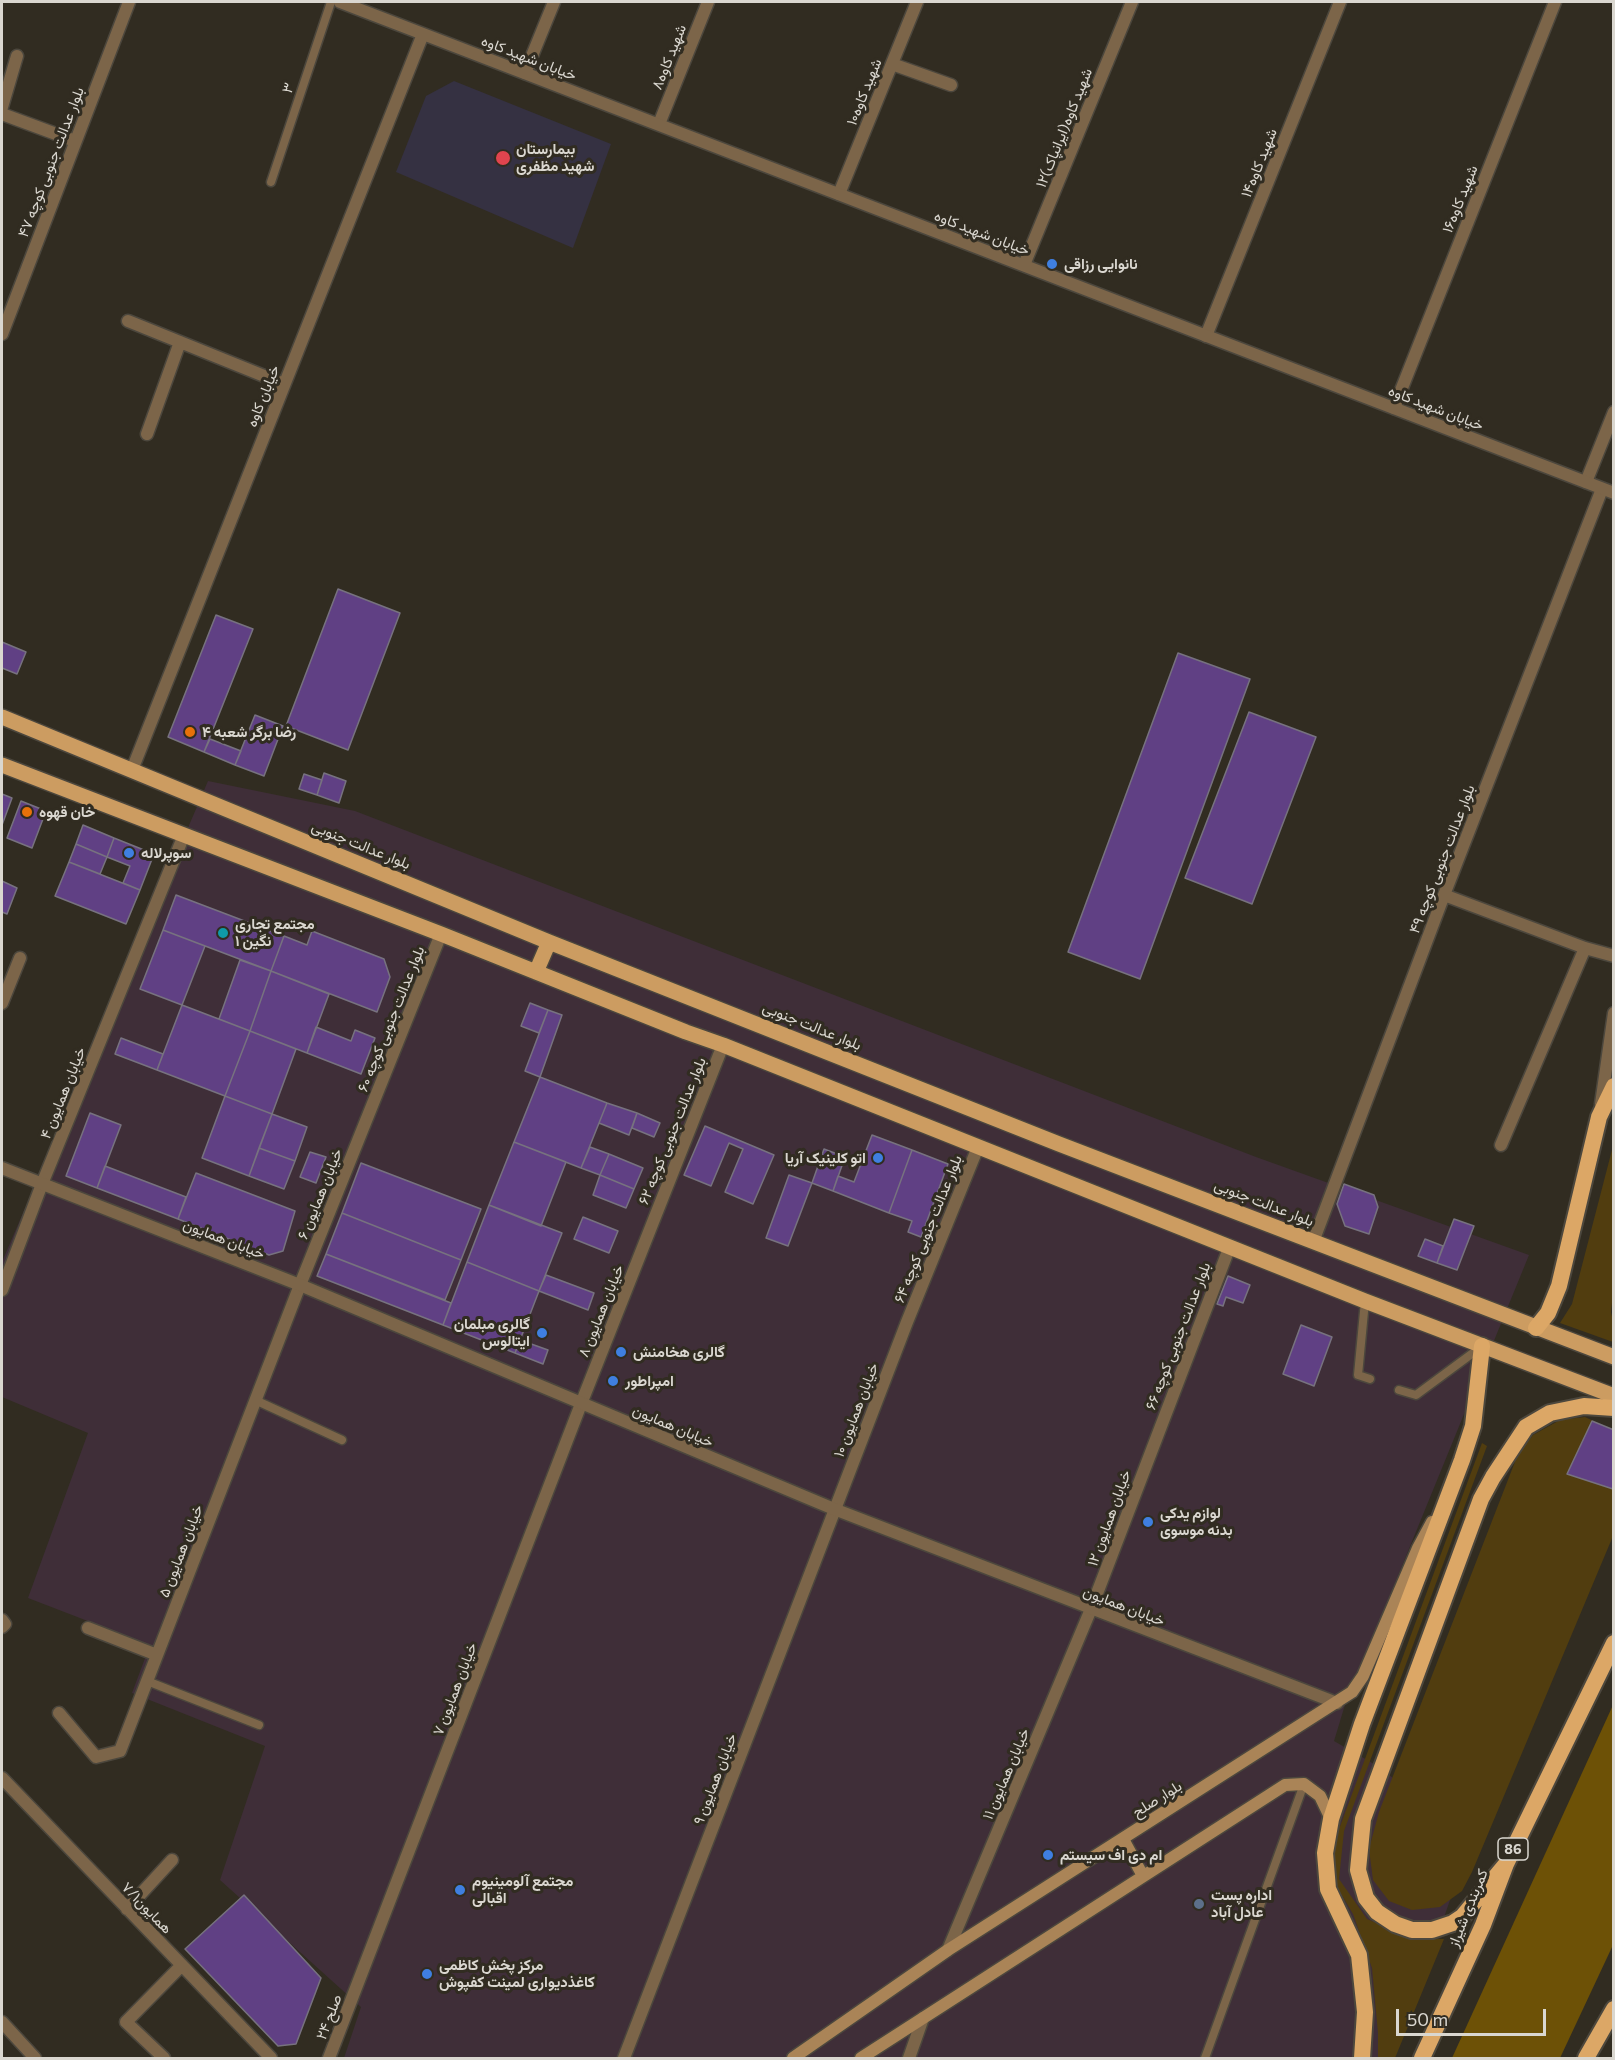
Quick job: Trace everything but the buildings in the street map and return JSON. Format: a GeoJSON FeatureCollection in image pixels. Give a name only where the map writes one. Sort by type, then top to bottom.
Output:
{"type":"FeatureCollection","features":[{"type":"Feature","properties":{"kind":"highway"},"geometry":{"type":"LineString","coordinates":[[1536,1328],[1548,1313],[1559,1286],[1599,1117],[1614,1086]]}},
{"type":"Feature","properties":{"kind":"highway"},"geometry":{"type":"LineString","coordinates":[[1362,2058],[1365,2012],[1359,1955],[1328,1889],[1325,1853],[1331,1819],[1362,1724],[1451,1492],[1473,1426],[1482,1346]]}},
{"type":"Feature","properties":{"kind":"highway"},"geometry":{"type":"LineString","coordinates":[[1506,1864],[1462,1917],[1453,1923],[1432,1930],[1412,1930],[1395,1924],[1377,1912],[1366,1898],[1358,1870],[1363,1819],[1481,1499],[1493,1477],[1526,1427],[1550,1413],[1584,1406],[1614,1408]]}},
{"type":"Feature","properties":{"kind":"highway","name":"کمربندی شیراز"},"geometry":{"type":"LineString","coordinates":[[1422,2058],[1483,1925],[1506,1864],[1614,1643]]}},
{"type":"Feature","properties":{"kind":"highway"},"geometry":{"type":"LineString","coordinates":[[1586,2058],[1614,2009]]}},
{"type":"Feature","properties":{"kind":"main road","name":"بلوار عدالت جنوبی"},"geometry":{"type":"LineString","coordinates":[[2,717],[549,942],[1059,1144],[1614,1357]]}},
{"type":"Feature","properties":{"kind":"main road"},"geometry":{"type":"LineString","coordinates":[[2,765],[441,934],[1365,1301],[1614,1396]]}},
{"type":"Feature","properties":{"kind":"main road"},"geometry":{"type":"LineString","coordinates":[[537,972],[549,942]]}},
{"type":"Feature","properties":{"kind":"main road","name":"بلوار صلح"},"geometry":{"type":"LineString","coordinates":[[793,2058],[948,1950],[1352,1692],[1363,1676],[1418,1548],[1451,1492]]}},
{"type":"Feature","properties":{"kind":"main road"},"geometry":{"type":"LineString","coordinates":[[861,2058],[1285,1785],[1304,1784],[1320,1796],[1331,1819]]}},
{"type":"Feature","properties":{"kind":"main road"},"geometry":{"type":"LineString","coordinates":[[1123,1839],[1143,1876]]}},
{"type":"Feature","properties":{"kind":"street","name":"بلوار عدالت جنوبی کوچه ۴۷"},"geometry":{"type":"LineString","coordinates":[[2,334],[127,2]]}},
{"type":"Feature","properties":{"kind":"street","name":"خیابان شهید کاوه"},"geometry":{"type":"LineString","coordinates":[[340,2],[1608,491]]}},
{"type":"Feature","properties":{"kind":"street"},"geometry":{"type":"LineString","coordinates":[[525,73],[554,2]]}},
{"type":"Feature","properties":{"kind":"street","name":"شهید کاوه۸"},"geometry":{"type":"LineString","coordinates":[[659,124],[708,2]]}},
{"type":"Feature","properties":{"kind":"street","name":"شهید کاوه۱۰"},"geometry":{"type":"LineString","coordinates":[[839,194],[917,2]]}},
{"type":"Feature","properties":{"kind":"street","name":"۱۲شهید کاوه(ایرانپاک)"},"geometry":{"type":"LineString","coordinates":[[1024,265],[1132,2]]}},
{"type":"Feature","properties":{"kind":"street","name":"شهید کاوه۱۴"},"geometry":{"type":"LineString","coordinates":[[1206,336],[1340,2]]}},
{"type":"Feature","properties":{"kind":"street","name":"شهید کاوه۱۶"},"geometry":{"type":"LineString","coordinates":[[1394,408],[1555,2]]}},
{"type":"Feature","properties":{"kind":"street","name":"خیابان کاوه"},"geometry":{"type":"LineString","coordinates":[[132,770],[423,34]]}},
{"type":"Feature","properties":{"kind":"street"},"geometry":{"type":"LineString","coordinates":[[2,107],[17,56]]}},
{"type":"Feature","properties":{"kind":"street"},"geometry":{"type":"LineString","coordinates":[[892,64],[951,85]]}},
{"type":"Feature","properties":{"kind":"street"},"geometry":{"type":"LineString","coordinates":[[2,114],[75,141]]}},
{"type":"Feature","properties":{"kind":"street"},"geometry":{"type":"LineString","coordinates":[[128,321],[284,384]]}},
{"type":"Feature","properties":{"kind":"street"},"geometry":{"type":"LineString","coordinates":[[147,434],[180,342]]}},
{"type":"Feature","properties":{"kind":"street"},"geometry":{"type":"LineString","coordinates":[[1586,482],[1614,412]]}},
{"type":"Feature","properties":{"kind":"street","name":"بلوار عدالت جنوبی کوچه ۴۹"},"geometry":{"type":"LineString","coordinates":[[1313,1242],[1444,896],[1608,491]]}},
{"type":"Feature","properties":{"kind":"street","name":"خیابان همایون ۴"},"geometry":{"type":"LineString","coordinates":[[2,1290],[42,1184],[184,835]]}},
{"type":"Feature","properties":{"kind":"street"},"geometry":{"type":"LineString","coordinates":[[1444,896],[1585,948],[1614,956]]}},
{"type":"Feature","properties":{"kind":"street","name":"بلوار عدالت جنوبی کوچه ۶۰"},"geometry":{"type":"LineString","coordinates":[[368,1115],[441,934]]}},
{"type":"Feature","properties":{"kind":"street"},"geometry":{"type":"LineString","coordinates":[[1501,1145],[1585,948]]}},
{"type":"Feature","properties":{"kind":"street"},"geometry":{"type":"LineString","coordinates":[[2,1003],[20,958]]}},
{"type":"Feature","properties":{"kind":"street"},"geometry":{"type":"LineString","coordinates":[[1599,1117],[1614,1013]]}},
{"type":"Feature","properties":{"kind":"street","name":"بلوار عدالت جنوبی کوچه ۶۲"},"geometry":{"type":"LineString","coordinates":[[650,1229],[723,1045]]}},
{"type":"Feature","properties":{"kind":"street","name":"خیابان همایون ۶"},"geometry":{"type":"LineString","coordinates":[[300,1285],[368,1115]]}},
{"type":"Feature","properties":{"kind":"street","name":"بلوار عدالت جنوبی کوچه ۶۴"},"geometry":{"type":"LineString","coordinates":[[907,1322],[978,1147]]}},
{"type":"Feature","properties":{"kind":"street","name":"خیابان همایون"},"geometry":{"type":"LineString","coordinates":[[2,1168],[300,1285],[834,1509],[1337,1703]]}},
{"type":"Feature","properties":{"kind":"street","name":"خیابان همایون ۸"},"geometry":{"type":"LineString","coordinates":[[581,1404],[650,1229]]}},
{"type":"Feature","properties":{"kind":"street","name":"بلوار عدالت جنوبی کوچه ۶۶"},"geometry":{"type":"LineString","coordinates":[[1155,1437],[1230,1246]]}},
{"type":"Feature","properties":{"kind":"street","name":"خیابان همایون ۵"},"geometry":{"type":"LineString","coordinates":[[59,1713],[96,1757],[120,1751],[300,1285]]}},
{"type":"Feature","properties":{"kind":"street","name":"خیابان همایون ۱۰"},"geometry":{"type":"LineString","coordinates":[[834,1509],[907,1322]]}},
{"type":"Feature","properties":{"kind":"street","name":"خیابان همایون ۷"},"geometry":{"type":"LineString","coordinates":[[357,1986],[581,1404]]}},
{"type":"Feature","properties":{"kind":"street","name":"خیابان همایون ۱۲"},"geometry":{"type":"LineString","coordinates":[[1091,1609],[1155,1437]]}},
{"type":"Feature","properties":{"kind":"street","name":"خیابان همایون ۹"},"geometry":{"type":"LineString","coordinates":[[624,2058],[834,1509]]}},
{"type":"Feature","properties":{"kind":"street","name":"خیابان همایون ۱۱"},"geometry":{"type":"LineString","coordinates":[[948,1950],[1091,1609]]}},
{"type":"Feature","properties":{"kind":"street"},"geometry":{"type":"LineString","coordinates":[[2,1620],[5,1624],[2,1627]]}},
{"type":"Feature","properties":{"kind":"street"},"geometry":{"type":"LineString","coordinates":[[88,1628],[158,1654]]}},
{"type":"Feature","properties":{"kind":"street","name":"همایون۷/۱"},"geometry":{"type":"LineString","coordinates":[[2,1778],[271,2058]]}},
{"type":"Feature","properties":{"kind":"street"},"geometry":{"type":"LineString","coordinates":[[127,1909],[172,1860]]}},
{"type":"Feature","properties":{"kind":"street"},"geometry":{"type":"LineString","coordinates":[[164,2058],[126,2022],[182,1965]]}},
{"type":"Feature","properties":{"kind":"street","name":"صلح ۲۴"},"geometry":{"type":"LineString","coordinates":[[329,2058],[357,1986]]}},
{"type":"Feature","properties":{"kind":"street"},"geometry":{"type":"LineString","coordinates":[[909,2058],[923,2018]]}},
{"type":"Feature","properties":{"kind":"street"},"geometry":{"type":"LineString","coordinates":[[2,2022],[36,2058]]}},
{"type":"Feature","properties":{"kind":"lane","name":"۳"},"geometry":{"type":"LineString","coordinates":[[271,182],[331,2]]}},
{"type":"Feature","properties":{"kind":"lane"},"geometry":{"type":"LineString","coordinates":[[1365,1301],[1358,1374],[1370,1379]]}},
{"type":"Feature","properties":{"kind":"lane"},"geometry":{"type":"LineString","coordinates":[[1399,1390],[1416,1395],[1482,1346]]}},
{"type":"Feature","properties":{"kind":"lane"},"geometry":{"type":"LineString","coordinates":[[255,1400],[342,1440]]}},
{"type":"Feature","properties":{"kind":"lane"},"geometry":{"type":"LineString","coordinates":[[147,1681],[259,1725]]}},
{"type":"Feature","properties":{"kind":"lane"},"geometry":{"type":"LineString","coordinates":[[1205,2058],[1304,1784]]}},
{"type":"Feature","properties":{"kind":"shaded area","name":"بیمارستان شهید مظفری"},"geometry":{"type":"Polygon","coordinates":[[[454,81],[611,144],[573,248],[396,172],[426,96],[454,81]]]}},
{"type":"Feature","properties":{"kind":"shaded area"},"geometry":{"type":"Polygon","coordinates":[[[208,781],[355,811],[1256,1157],[1529,1255],[1344,1708],[1334,1741],[1374,1764],[1472,1836],[1393,2058],[344,2058],[361,2007],[220,1880],[265,1746],[132,1693],[150,1645],[28,1598],[88,1433],[2,1397],[2,1262],[208,781]]]}},
{"type":"Feature","properties":{"kind":"shaded area"},"geometry":{"type":"Polygon","coordinates":[[[1613,1146],[1614,1285],[1611,1312],[1613,1342],[1560,1323],[1572,1304],[1613,1146]]]}},
{"type":"Feature","properties":{"kind":"shaded area"},"geometry":{"type":"Polygon","coordinates":[[[1585,1417],[1613,1430],[1613,1536],[1462,1891],[1440,1907],[1412,1910],[1389,1901],[1373,1880],[1369,1849],[1379,1812],[1518,1454],[1533,1435],[1560,1420],[1585,1417]]]}},
{"type":"Feature","properties":{"kind":"shaded area"},"geometry":{"type":"Polygon","coordinates":[[[1482,1443],[1487,1446],[1344,1831],[1339,1879],[1367,1919],[1411,1938],[1444,1939],[1395,2058],[1378,2058],[1372,1968],[1353,1914],[1334,1882],[1332,1848],[1482,1443]]]}},
{"type":"Feature","properties":{"kind":"shaded area"},"geometry":{"type":"Polygon","coordinates":[[[1613,1705],[1613,1945],[1560,2058],[1452,2058],[1613,1705]]]}},
{"type":"Feature","properties":{"kind":"place","name":"بیمارستان شهید مظفری"},"geometry":{"type":"Point","coordinates":[503,158]}},
{"type":"Feature","properties":{"kind":"place","name":"نانوایی رزاقی"},"geometry":{"type":"Point","coordinates":[1052,264]}},
{"type":"Feature","properties":{"kind":"place","name":"رضا برگر شعبه ۴"},"geometry":{"type":"Point","coordinates":[190,732]}},
{"type":"Feature","properties":{"kind":"place","name":"خان قهوه"},"geometry":{"type":"Point","coordinates":[27,812]}},
{"type":"Feature","properties":{"kind":"place","name":"سوپرلاله"},"geometry":{"type":"Point","coordinates":[129,853]}},
{"type":"Feature","properties":{"kind":"place","name":"مجتمع تجاری نگین ۱"},"geometry":{"type":"Point","coordinates":[223,933]}},
{"type":"Feature","properties":{"kind":"place","name":"اتو کلینیک آریا"},"geometry":{"type":"Point","coordinates":[878,1158]}},
{"type":"Feature","properties":{"kind":"place","name":"گالری مبلمان ایتالوس"},"geometry":{"type":"Point","coordinates":[542,1333]}},
{"type":"Feature","properties":{"kind":"place","name":"گالری هخامنش"},"geometry":{"type":"Point","coordinates":[621,1352]}},
{"type":"Feature","properties":{"kind":"place","name":"امپراطور"},"geometry":{"type":"Point","coordinates":[613,1381]}},
{"type":"Feature","properties":{"kind":"place","name":"لوازم یدکی بدنه موسوی"},"geometry":{"type":"Point","coordinates":[1148,1522]}},
{"type":"Feature","properties":{"kind":"place","name":"ام دی اف سیستم"},"geometry":{"type":"Point","coordinates":[1048,1855]}},
{"type":"Feature","properties":{"kind":"place","name":"مجتمع آلومینیوم اقبالی"},"geometry":{"type":"Point","coordinates":[460,1890]}},
{"type":"Feature","properties":{"kind":"place","name":"اداره پست عادل آباد"},"geometry":{"type":"Point","coordinates":[1199,1904]}},
{"type":"Feature","properties":{"kind":"place","name":"مرکز پخش کاظمی کاغذدیواری لمینت کفپوش"},"geometry":{"type":"Point","coordinates":[427,1974]}}]}
